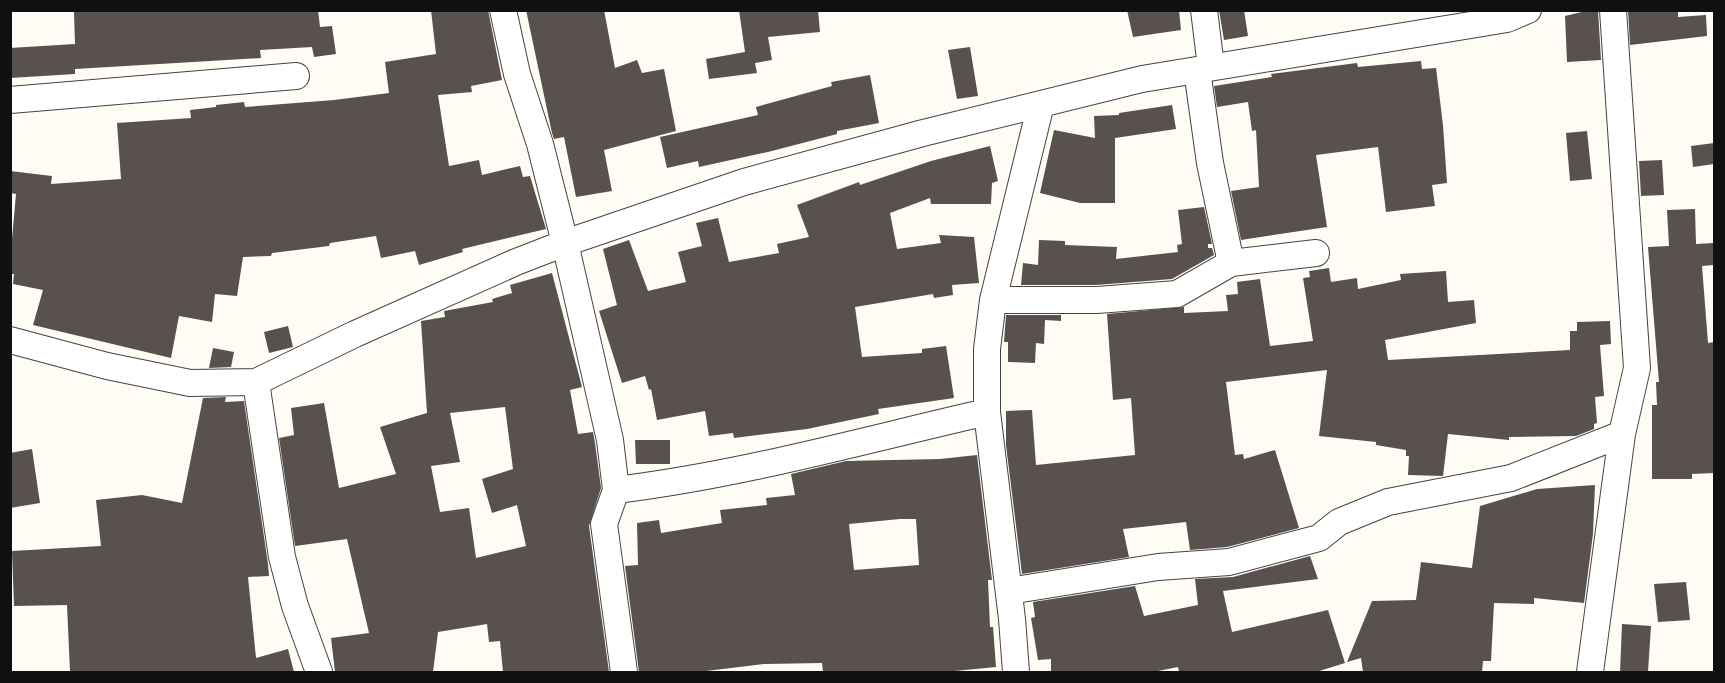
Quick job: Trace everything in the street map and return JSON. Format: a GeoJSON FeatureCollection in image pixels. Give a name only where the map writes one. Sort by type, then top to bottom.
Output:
{"type":"FeatureCollection","features":[{"type":"Feature","properties":{"kind":"street"},"geometry":{"type":"LineString","coordinates":[[503,10],[517,74],[540,144],[565,243],[610,440],[616,490],[604,524],[624,672]]}},
{"type":"Feature","properties":{"kind":"street"},"geometry":{"type":"LineString","coordinates":[[1204,10],[1204,68],[1210,163],[1231,263]]}},
{"type":"Feature","properties":{"kind":"street"},"geometry":{"type":"LineString","coordinates":[[10,340],[107,366],[190,383],[256,382],[355,334],[565,243],[744,182],[1041,104],[1142,80],[1507,19],[1528,10]]}},
{"type":"Feature","properties":{"kind":"street"},"geometry":{"type":"LineString","coordinates":[[1590,672],[1622,434],[1637,368],[1613,10]]}},
{"type":"Feature","properties":{"kind":"street"},"geometry":{"type":"LineString","coordinates":[[10,100],[296,76]]}},
{"type":"Feature","properties":{"kind":"street"},"geometry":{"type":"LineString","coordinates":[[1016,672],[1009,591],[987,412],[987,349],[993,300],[1041,104]]}},
{"type":"Feature","properties":{"kind":"street"},"geometry":{"type":"LineString","coordinates":[[993,300],[1097,300],[1178,294],[1231,263],[1316,253]]}},
{"type":"Feature","properties":{"kind":"street"},"geometry":{"type":"LineString","coordinates":[[256,382],[282,557],[295,606],[318,672]]}},
{"type":"Feature","properties":{"kind":"street"},"geometry":{"type":"LineString","coordinates":[[616,490],[673,483],[748,468],[987,412]]}},
{"type":"Feature","properties":{"kind":"street"},"geometry":{"type":"LineString","coordinates":[[1009,591],[1158,567],[1229,562],[1319,538],[1339,522],[1388,502],[1511,478],[1622,434]]}},
{"type":"Feature","properties":{"kind":"building"},"geometry":{"type":"Polygon","coordinates":[[[318,10],[320,27],[332,26],[336,54],[314,57],[312,47],[260,50],[261,58],[75,69],[75,74],[10,78],[10,48],[75,44],[74,12],[318,10]]]}},
{"type":"Feature","properties":{"kind":"building"},"geometry":{"type":"Polygon","coordinates":[[[431,10],[488,10],[502,80],[471,86],[472,92],[438,95],[449,166],[479,160],[482,175],[520,166],[523,177],[530,176],[546,229],[462,249],[463,252],[419,265],[415,251],[381,258],[376,236],[330,243],[329,246],[272,253],[271,256],[243,257],[237,296],[215,294],[212,322],[179,316],[171,358],[33,325],[43,290],[13,284],[14,274],[10,274],[16,194],[10,193],[10,171],[52,176],[51,184],[121,179],[117,123],[191,118],[190,110],[216,107],[216,105],[244,102],[245,107],[389,93],[385,62],[436,54],[431,10]]]}},
{"type":"Feature","properties":{"kind":"building"},"geometry":{"type":"Polygon","coordinates":[[[526,10],[604,10],[615,68],[637,60],[642,73],[664,69],[676,131],[604,150],[612,191],[576,197],[564,137],[554,139],[552,133],[526,10]]]}},
{"type":"Feature","properties":{"kind":"building"},"geometry":{"type":"Polygon","coordinates":[[[739,10],[818,10],[820,32],[768,37],[772,60],[755,63],[757,73],[709,79],[706,59],[745,52],[739,10]]]}},
{"type":"Feature","properties":{"kind":"building"},"geometry":{"type":"Polygon","coordinates":[[[1127,10],[1179,10],[1181,30],[1133,37],[1127,10]]]}},
{"type":"Feature","properties":{"kind":"building"},"geometry":{"type":"Polygon","coordinates":[[[1219,10],[1244,10],[1248,36],[1224,40],[1219,10]]]}},
{"type":"Feature","properties":{"kind":"building"},"geometry":{"type":"Polygon","coordinates":[[[1598,10],[1601,60],[1567,62],[1565,16],[1598,10]]]}},
{"type":"Feature","properties":{"kind":"building"},"geometry":{"type":"Polygon","coordinates":[[[1628,10],[1678,10],[1678,17],[1706,15],[1707,36],[1630,45],[1628,10]]]}},
{"type":"Feature","properties":{"kind":"building"},"geometry":{"type":"Polygon","coordinates":[[[970,47],[978,96],[957,99],[948,50],[970,47]]]}},
{"type":"Feature","properties":{"kind":"building"},"geometry":{"type":"Polygon","coordinates":[[[1421,61],[1422,69],[1436,68],[1443,125],[1447,183],[1432,185],[1435,206],[1386,212],[1378,147],[1316,155],[1327,227],[1241,240],[1231,191],[1259,187],[1256,130],[1252,131],[1248,102],[1217,107],[1214,86],[1272,77],[1271,74],[1357,63],[1358,67],[1421,61]]]}},
{"type":"Feature","properties":{"kind":"building"},"geometry":{"type":"Polygon","coordinates":[[[870,75],[879,123],[837,131],[837,134],[768,152],[699,167],[698,161],[667,168],[660,137],[758,115],[756,107],[832,86],[831,82],[870,75]]]}},
{"type":"Feature","properties":{"kind":"building"},"geometry":{"type":"Polygon","coordinates":[[[1172,105],[1176,129],[1115,138],[1115,203],[1080,203],[1040,193],[1054,130],[1095,138],[1094,116],[1119,115],[1119,113],[1172,105]]]}},
{"type":"Feature","properties":{"kind":"building"},"geometry":{"type":"Polygon","coordinates":[[[1587,131],[1592,179],[1570,181],[1566,133],[1587,131]]]}},
{"type":"Feature","properties":{"kind":"building"},"geometry":{"type":"Polygon","coordinates":[[[1714,143],[1714,164],[1693,167],[1691,146],[1714,143]]]}},
{"type":"Feature","properties":{"kind":"building"},"geometry":{"type":"Polygon","coordinates":[[[990,146],[998,181],[992,183],[991,204],[931,204],[930,198],[890,213],[897,249],[941,243],[939,235],[974,237],[979,283],[952,285],[953,295],[934,298],[933,294],[855,307],[862,357],[922,353],[922,349],[946,346],[954,398],[878,409],[879,414],[807,429],[734,438],[733,433],[709,436],[705,411],[657,420],[651,389],[649,390],[645,376],[622,383],[599,311],[617,305],[603,249],[629,240],[648,291],[686,282],[678,252],[702,246],[696,223],[718,218],[729,262],[779,253],[777,244],[809,237],[797,205],[859,182],[860,185],[931,161],[990,146]]]}},
{"type":"Feature","properties":{"kind":"building"},"geometry":{"type":"Polygon","coordinates":[[[1662,160],[1664,195],[1641,196],[1639,161],[1662,160]]]}},
{"type":"Feature","properties":{"kind":"building"},"geometry":{"type":"Polygon","coordinates":[[[1204,207],[1212,244],[1208,244],[1208,248],[1212,248],[1214,255],[1172,279],[1096,285],[1021,285],[1023,263],[1038,265],[1039,240],[1065,241],[1065,245],[1117,247],[1116,259],[1178,252],[1177,245],[1182,244],[1178,210],[1204,207]]]}},
{"type":"Feature","properties":{"kind":"building"},"geometry":{"type":"Polygon","coordinates":[[[1695,209],[1696,244],[1714,243],[1714,265],[1702,266],[1708,343],[1714,342],[1714,473],[1692,474],[1692,479],[1652,479],[1652,405],[1657,405],[1656,382],[1659,382],[1648,247],[1669,246],[1667,210],[1695,209]]]}},
{"type":"Feature","properties":{"kind":"building"},"geometry":{"type":"Polygon","coordinates":[[[1329,268],[1331,282],[1357,278],[1358,289],[1401,280],[1400,274],[1446,271],[1448,302],[1474,300],[1476,323],[1385,340],[1388,360],[1570,350],[1570,331],[1577,331],[1577,322],[1610,321],[1611,344],[1600,345],[1604,396],[1595,397],[1597,423],[1594,424],[1594,429],[1576,436],[1509,437],[1509,440],[1448,434],[1443,476],[1408,475],[1409,456],[1406,456],[1406,450],[1376,445],[1376,442],[1319,436],[1327,370],[1226,382],[1235,455],[1243,454],[1244,459],[1275,450],[1299,528],[1227,547],[1190,550],[1186,522],[1123,529],[1129,557],[1022,574],[1006,445],[1006,411],[1032,410],[1036,465],[1135,455],[1131,398],[1113,400],[1107,314],[1184,307],[1184,313],[1228,311],[1226,295],[1238,294],[1237,282],[1260,279],[1270,346],[1313,341],[1303,278],[1310,277],[1309,271],[1329,268]]]}},
{"type":"Feature","properties":{"kind":"building"},"geometry":{"type":"Polygon","coordinates":[[[552,273],[582,387],[570,390],[578,434],[593,432],[595,443],[601,488],[589,526],[609,672],[503,672],[500,641],[489,642],[487,624],[438,632],[433,672],[335,672],[331,638],[369,633],[347,539],[295,546],[279,438],[294,435],[291,408],[324,403],[339,488],[396,474],[380,427],[427,413],[421,321],[445,317],[444,311],[493,302],[492,299],[512,293],[510,285],[552,273]],[[505,407],[450,413],[460,462],[431,466],[440,512],[469,508],[476,558],[526,546],[517,505],[492,513],[482,479],[513,469],[505,407]]]}},
{"type":"Feature","properties":{"kind":"building"},"geometry":{"type":"Polygon","coordinates":[[[1006,315],[1061,315],[1061,321],[1045,320],[1044,344],[1036,343],[1035,363],[1008,362],[1008,342],[1004,342],[1006,315]]]}},
{"type":"Feature","properties":{"kind":"building"},"geometry":{"type":"Polygon","coordinates":[[[288,326],[293,347],[269,353],[264,332],[288,326]]]}},
{"type":"Feature","properties":{"kind":"building"},"geometry":{"type":"Polygon","coordinates":[[[213,348],[234,352],[231,367],[209,368],[213,348]]]}},
{"type":"Feature","properties":{"kind":"building"},"geometry":{"type":"Polygon","coordinates":[[[226,397],[225,402],[244,401],[268,564],[269,576],[248,577],[256,658],[288,649],[294,672],[70,672],[67,605],[14,606],[12,551],[101,546],[96,500],[142,495],[182,503],[203,398],[226,397]]]}},
{"type":"Feature","properties":{"kind":"building"},"geometry":{"type":"Polygon","coordinates":[[[635,440],[670,440],[670,464],[636,464],[635,440]]]}},
{"type":"Feature","properties":{"kind":"building"},"geometry":{"type":"Polygon","coordinates":[[[32,449],[40,503],[10,508],[10,453],[32,449]]]}},
{"type":"Feature","properties":{"kind":"building"},"geometry":{"type":"Polygon","coordinates":[[[977,455],[992,580],[988,580],[990,627],[993,627],[996,667],[944,672],[823,672],[822,663],[765,664],[698,672],[639,672],[625,566],[638,565],[637,523],[659,520],[661,533],[722,523],[720,510],[767,505],[766,498],[795,495],[791,474],[846,461],[940,459],[977,455]],[[916,519],[849,524],[854,570],[919,565],[916,519]]]}},
{"type":"Feature","properties":{"kind":"building"},"geometry":{"type":"Polygon","coordinates":[[[1595,485],[1593,534],[1584,603],[1534,598],[1534,604],[1494,603],[1491,661],[1483,661],[1482,672],[1363,672],[1361,658],[1347,662],[1372,601],[1416,600],[1421,562],[1472,568],[1480,506],[1537,489],[1595,485]]]}},
{"type":"Feature","properties":{"kind":"building"},"geometry":{"type":"Polygon","coordinates":[[[1310,556],[1318,579],[1223,591],[1232,632],[1328,610],[1345,663],[1316,672],[1179,672],[1178,667],[1153,672],[1051,672],[1051,659],[1038,660],[1031,618],[1035,617],[1033,602],[1135,586],[1144,616],[1198,605],[1195,579],[1233,577],[1310,556]]]}},
{"type":"Feature","properties":{"kind":"building"},"geometry":{"type":"Polygon","coordinates":[[[1686,582],[1690,620],[1658,622],[1654,584],[1686,582]]]}},
{"type":"Feature","properties":{"kind":"building"},"geometry":{"type":"Polygon","coordinates":[[[1622,624],[1651,626],[1648,672],[1620,672],[1622,624]]]}}]}
